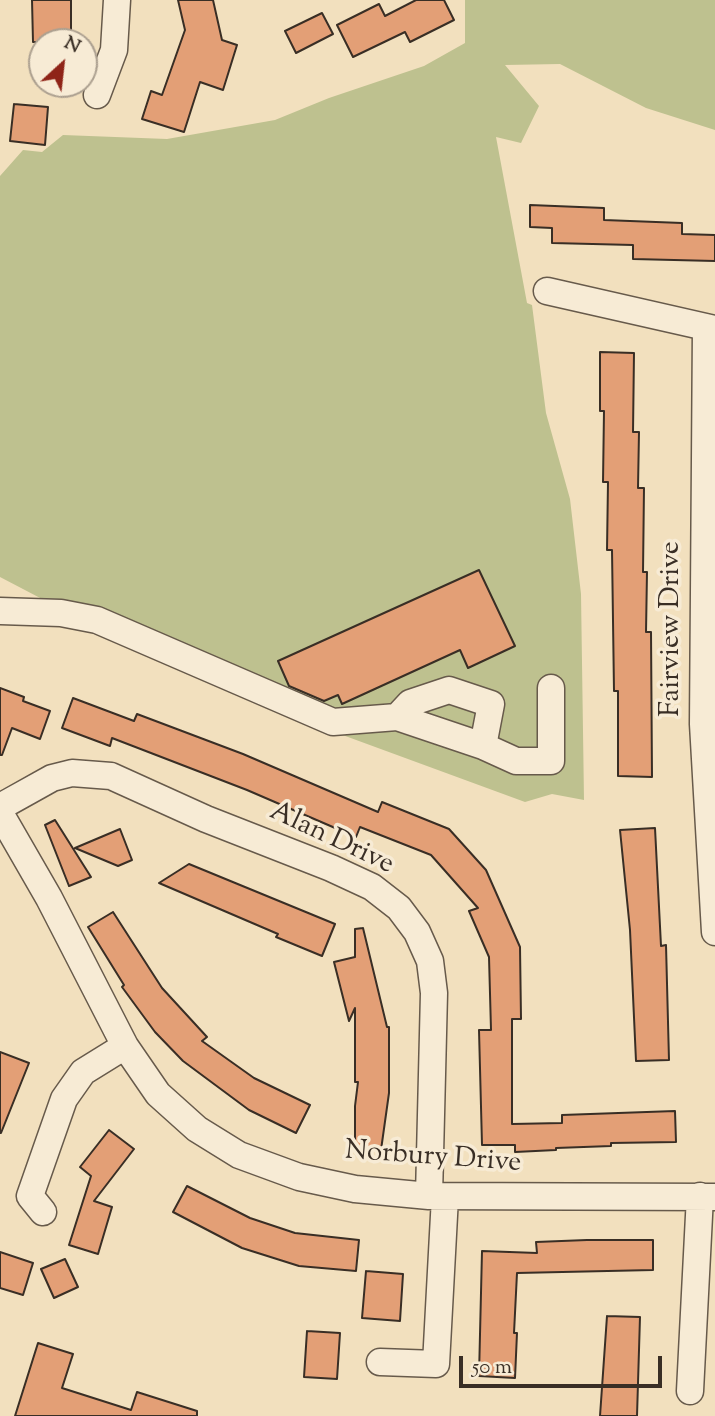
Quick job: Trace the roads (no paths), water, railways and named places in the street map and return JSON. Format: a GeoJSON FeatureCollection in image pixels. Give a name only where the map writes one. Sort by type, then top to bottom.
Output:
{"type":"FeatureCollection","features":[{"type":"Feature","properties":{"kind":"street"},"geometry":{"type":"LineString","coordinates":[[98,92],[114,50],[117,0]]}},
{"type":"Feature","properties":{"kind":"street"},"geometry":{"type":"LineString","coordinates":[[547,291],[710,328]]}},
{"type":"Feature","properties":{"kind":"street","name":"Fairview Drive"},"geometry":{"type":"LineString","coordinates":[[710,328],[709,724],[715,932]]}},
{"type":"Feature","properties":{"kind":"street"},"geometry":{"type":"LineString","coordinates":[[0,611],[61,613],[97,620],[333,722],[397,717],[483,746],[516,761],[551,761],[551,688]]}},
{"type":"Feature","properties":{"kind":"street"},"geometry":{"type":"LineString","coordinates":[[397,717],[410,704],[449,690],[460,693],[491,704],[483,746]]}},
{"type":"Feature","properties":{"kind":"street","name":"Alan Drive"},"geometry":{"type":"LineString","coordinates":[[0,807],[52,778],[72,773],[111,776],[206,819],[372,887],[399,908],[417,932],[430,961],[434,993],[436,1364],[380,1362]]}},
{"type":"Feature","properties":{"kind":"street","name":"Norbury Drive"},"geometry":{"type":"LineString","coordinates":[[0,813],[49,898],[125,1046],[158,1094],[197,1129],[239,1155],[310,1179],[355,1189],[437,1197],[707,1196]]}},
{"type":"Feature","properties":{"kind":"street"},"geometry":{"type":"LineString","coordinates":[[43,1212],[30,1196],[64,1099],[83,1072],[125,1046]]}},
{"type":"Feature","properties":{"kind":"street"},"geometry":{"type":"LineString","coordinates":[[690,1391],[707,1196]]}}]}
